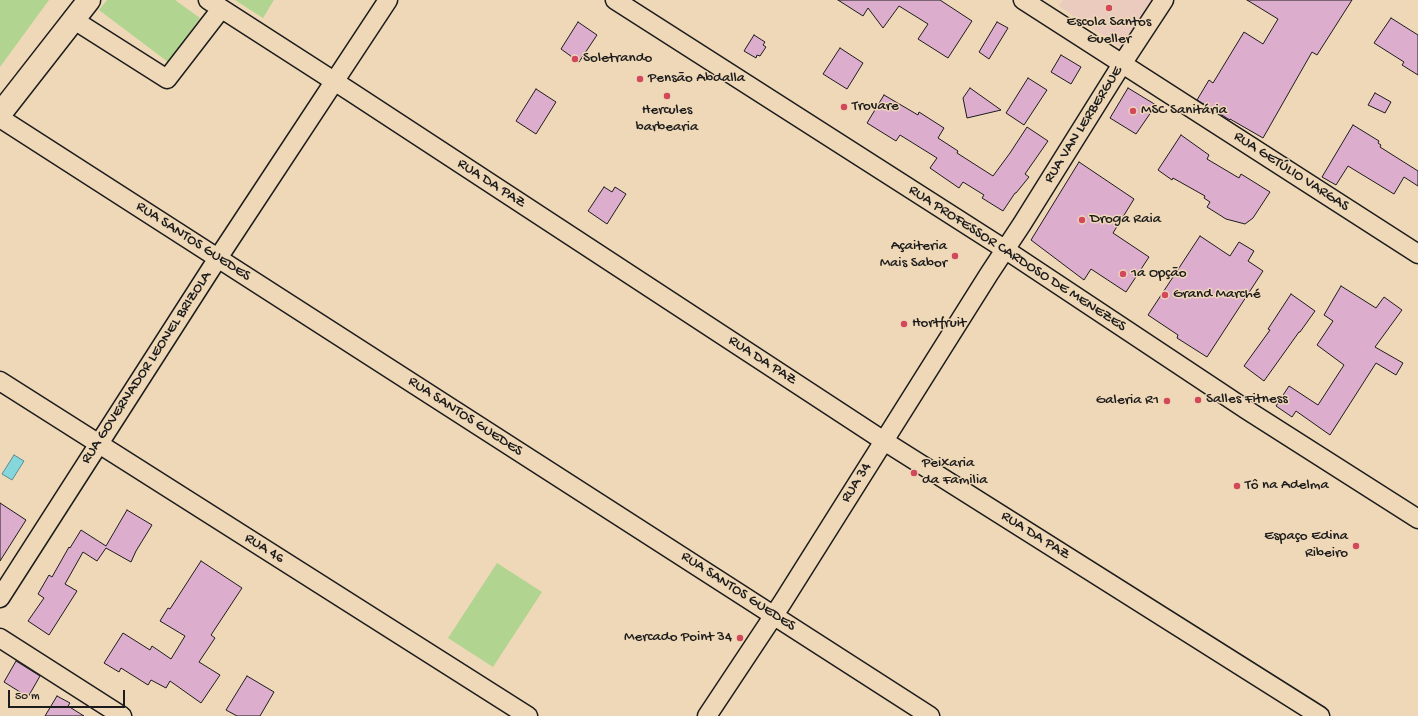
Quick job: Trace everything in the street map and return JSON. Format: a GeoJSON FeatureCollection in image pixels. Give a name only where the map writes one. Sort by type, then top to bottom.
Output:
{"type":"FeatureCollection","features":[{"type":"Feature","properties":{"kind":"main road"},"geometry":{"type":"LineString","coordinates":[[0,114],[89,0]]}},
{"type":"Feature","properties":{"kind":"street","name":"RUA GOVERNADOR LEONEL BRIZOLA"},"geometry":{"type":"LineString","coordinates":[[0,598],[218,258],[388,0]]}},
{"type":"Feature","properties":{"kind":"street","name":"RUA PROFESSOR CARDOSO DE MENEZES"},"geometry":{"type":"LineString","coordinates":[[614,0],[1006,250],[1247,410],[1418,519]]}},
{"type":"Feature","properties":{"kind":"street","name":"RUA GETÚLIO VARGAS"},"geometry":{"type":"LineString","coordinates":[[1023,0],[1418,254]]}},
{"type":"Feature","properties":{"kind":"street","name":"RUA VAN LERBERGUE"},"geometry":{"type":"LineString","coordinates":[[1006,250],[1122,64],[1164,0]]}},
{"type":"Feature","properties":{"kind":"street"},"geometry":{"type":"LineString","coordinates":[[74,20],[166,79],[214,4]]}},
{"type":"Feature","properties":{"kind":"street","name":"RUA DA PAZ"},"geometry":{"type":"LineString","coordinates":[[214,4],[884,441],[1320,716]]}},
{"type":"Feature","properties":{"kind":"street","name":"RUA SANTOS GUEDES"},"geometry":{"type":"LineString","coordinates":[[0,118],[930,716]]}},
{"type":"Feature","properties":{"kind":"street","name":"RUA 34"},"geometry":{"type":"LineString","coordinates":[[707,716],[774,615],[1006,250]]}},
{"type":"Feature","properties":{"kind":"street","name":"RUA 46"},"geometry":{"type":"LineString","coordinates":[[0,381],[528,716]]}},
{"type":"Feature","properties":{"kind":"street"},"geometry":{"type":"LineString","coordinates":[[0,638],[122,716]]}},
{"type":"Feature","properties":{"kind":"shaded area"},"geometry":{"type":"Polygon","coordinates":[[[1063,0],[1150,0],[1154,2],[1123,49],[1059,6],[1063,0]]]}},
{"type":"Feature","properties":{"kind":"green space"},"geometry":{"type":"Polygon","coordinates":[[[0,0],[49,0],[0,67],[0,0]]]}},
{"type":"Feature","properties":{"kind":"green space"},"geometry":{"type":"Polygon","coordinates":[[[107,0],[175,0],[200,18],[168,62],[99,10],[107,0]]]}},
{"type":"Feature","properties":{"kind":"green space"},"geometry":{"type":"Polygon","coordinates":[[[235,0],[274,0],[263,18],[235,0]]]}},
{"type":"Feature","properties":{"kind":"green space"},"geometry":{"type":"Polygon","coordinates":[[[497,563],[542,592],[493,667],[448,638],[497,563]]]}},
{"type":"Feature","properties":{"kind":"water"},"geometry":{"type":"Polygon","coordinates":[[[14,455],[24,461],[12,480],[2,474],[14,455]]]}},
{"type":"Feature","properties":{"kind":"building"},"geometry":{"type":"Polygon","coordinates":[[[838,0],[940,0],[972,21],[948,58],[918,39],[928,24],[899,6],[883,28],[868,8],[863,16],[838,0]]]}},
{"type":"Feature","properties":{"kind":"building"},"geometry":{"type":"Polygon","coordinates":[[[1247,0],[1352,0],[1317,55],[1312,52],[1263,138],[1197,100],[1209,80],[1213,83],[1244,32],[1263,44],[1278,19],[1247,0]]]}},
{"type":"Feature","properties":{"kind":"building"},"geometry":{"type":"Polygon","coordinates":[[[1391,18],[1418,35],[1418,75],[1402,65],[1404,62],[1374,43],[1391,18]]]}},
{"type":"Feature","properties":{"kind":"building"},"geometry":{"type":"Polygon","coordinates":[[[578,22],[597,35],[579,62],[561,49],[578,22]]]}},
{"type":"Feature","properties":{"kind":"building"},"geometry":{"type":"Polygon","coordinates":[[[997,22],[1008,28],[989,59],[979,52],[997,22]]]}},
{"type":"Feature","properties":{"kind":"building"},"geometry":{"type":"Polygon","coordinates":[[[754,35],[765,42],[763,45],[766,47],[760,56],[757,55],[756,58],[744,51],[754,35]]]}},
{"type":"Feature","properties":{"kind":"building"},"geometry":{"type":"Polygon","coordinates":[[[840,48],[863,63],[847,89],[823,74],[840,48]]]}},
{"type":"Feature","properties":{"kind":"building"},"geometry":{"type":"Polygon","coordinates":[[[1061,55],[1081,67],[1071,84],[1051,72],[1061,55]]]}},
{"type":"Feature","properties":{"kind":"building"},"geometry":{"type":"Polygon","coordinates":[[[1028,78],[1047,90],[1024,125],[1006,113],[1028,78]]]}},
{"type":"Feature","properties":{"kind":"building"},"geometry":{"type":"Polygon","coordinates":[[[970,88],[1001,110],[967,118],[963,98],[970,88]]]}},
{"type":"Feature","properties":{"kind":"building","name":"MSC Sanitária"},"geometry":{"type":"Polygon","coordinates":[[[1128,88],[1156,105],[1136,134],[1110,118],[1128,88]]]}},
{"type":"Feature","properties":{"kind":"building"},"geometry":{"type":"Polygon","coordinates":[[[536,89],[556,102],[536,134],[516,121],[536,89]]]}},
{"type":"Feature","properties":{"kind":"building"},"geometry":{"type":"Polygon","coordinates":[[[1375,93],[1391,102],[1385,113],[1368,105],[1375,93]]]}},
{"type":"Feature","properties":{"kind":"building"},"geometry":{"type":"Polygon","coordinates":[[[884,95],[918,115],[919,112],[944,128],[938,138],[958,151],[957,153],[993,176],[1027,127],[1048,141],[1025,174],[1029,177],[1015,193],[1003,211],[982,198],[984,195],[963,182],[959,188],[930,168],[937,158],[900,135],[896,141],[867,123],[884,95]]]}},
{"type":"Feature","properties":{"kind":"building"},"geometry":{"type":"Polygon","coordinates":[[[1353,125],[1379,141],[1378,143],[1381,145],[1380,147],[1418,171],[1418,186],[1404,177],[1394,194],[1348,166],[1336,185],[1322,177],[1353,125]]]}},
{"type":"Feature","properties":{"kind":"building"},"geometry":{"type":"Polygon","coordinates":[[[1181,135],[1209,155],[1207,159],[1239,178],[1241,174],[1270,192],[1253,218],[1245,224],[1226,219],[1207,207],[1210,202],[1204,198],[1205,196],[1173,178],[1172,180],[1158,170],[1181,135]]]}},
{"type":"Feature","properties":{"kind":"building","name":"Droga Raia"},"geometry":{"type":"Polygon","coordinates":[[[1079,162],[1134,199],[1113,233],[1149,257],[1126,292],[1091,269],[1084,280],[1031,240],[1079,162]]]}},
{"type":"Feature","properties":{"kind":"building"},"geometry":{"type":"Polygon","coordinates":[[[604,187],[612,192],[615,187],[626,194],[607,224],[588,211],[604,187]]]}},
{"type":"Feature","properties":{"kind":"building"},"geometry":{"type":"Polygon","coordinates":[[[1200,236],[1230,256],[1239,242],[1254,251],[1248,261],[1263,271],[1207,357],[1177,338],[1178,335],[1148,315],[1200,236]]]}},
{"type":"Feature","properties":{"kind":"building"},"geometry":{"type":"Polygon","coordinates":[[[1341,286],[1376,308],[1384,297],[1402,310],[1375,347],[1403,363],[1396,375],[1376,363],[1330,435],[1296,411],[1292,417],[1276,406],[1289,386],[1318,405],[1344,365],[1317,345],[1333,321],[1324,315],[1341,286]]]}},
{"type":"Feature","properties":{"kind":"building"},"geometry":{"type":"Polygon","coordinates":[[[1291,294],[1315,311],[1264,381],[1244,366],[1270,330],[1268,329],[1291,294]]]}},
{"type":"Feature","properties":{"kind":"building"},"geometry":{"type":"Polygon","coordinates":[[[0,503],[26,520],[0,561],[0,503]]]}},
{"type":"Feature","properties":{"kind":"building"},"geometry":{"type":"Polygon","coordinates":[[[127,510],[152,525],[131,562],[106,548],[97,561],[83,552],[65,584],[77,591],[49,635],[28,621],[44,598],[38,594],[49,575],[52,577],[69,547],[70,548],[81,530],[106,546],[127,510]]]}},
{"type":"Feature","properties":{"kind":"building"},"geometry":{"type":"Polygon","coordinates":[[[201,561],[242,588],[211,635],[215,638],[199,662],[220,675],[201,703],[170,681],[166,688],[151,680],[148,685],[121,668],[119,672],[104,663],[123,633],[150,650],[152,646],[171,659],[185,636],[160,621],[168,608],[170,609],[201,561]]]}},
{"type":"Feature","properties":{"kind":"building"},"geometry":{"type":"Polygon","coordinates":[[[16,661],[40,676],[28,697],[4,682],[16,661]]]}},
{"type":"Feature","properties":{"kind":"building"},"geometry":{"type":"Polygon","coordinates":[[[247,676],[274,692],[260,716],[237,716],[226,710],[247,676]]]}},
{"type":"Feature","properties":{"kind":"building"},"geometry":{"type":"Polygon","coordinates":[[[57,696],[70,703],[68,706],[84,716],[45,716],[57,696]]]}},
{"type":"Feature","properties":{"kind":"place","name":"Escola Santos Gueller"},"geometry":{"type":"Point","coordinates":[1109,8]}},
{"type":"Feature","properties":{"kind":"place","name":"Soletrando"},"geometry":{"type":"Point","coordinates":[575,59]}},
{"type":"Feature","properties":{"kind":"place","name":"Pensão Abdalla"},"geometry":{"type":"Point","coordinates":[640,79]}},
{"type":"Feature","properties":{"kind":"place","name":"Hercules barbearia"},"geometry":{"type":"Point","coordinates":[667,96]}},
{"type":"Feature","properties":{"kind":"place","name":"Trovare"},"geometry":{"type":"Point","coordinates":[844,107]}},
{"type":"Feature","properties":{"kind":"place","name":"MSC Sanitária"},"geometry":{"type":"Point","coordinates":[1133,111]}},
{"type":"Feature","properties":{"kind":"place","name":"Droga Raia"},"geometry":{"type":"Point","coordinates":[1082,220]}},
{"type":"Feature","properties":{"kind":"place","name":"Açaiteria Mais Sabor"},"geometry":{"type":"Point","coordinates":[955,256]}},
{"type":"Feature","properties":{"kind":"place","name":"1a Opção"},"geometry":{"type":"Point","coordinates":[1123,274]}},
{"type":"Feature","properties":{"kind":"place","name":"Grand Marché"},"geometry":{"type":"Point","coordinates":[1165,295]}},
{"type":"Feature","properties":{"kind":"place","name":"Hortfruit"},"geometry":{"type":"Point","coordinates":[904,324]}},
{"type":"Feature","properties":{"kind":"place","name":"Salles Fitness"},"geometry":{"type":"Point","coordinates":[1198,400]}},
{"type":"Feature","properties":{"kind":"place","name":"Galeria R1"},"geometry":{"type":"Point","coordinates":[1167,401]}},
{"type":"Feature","properties":{"kind":"place","name":"Peixaria da Familia"},"geometry":{"type":"Point","coordinates":[914,473]}},
{"type":"Feature","properties":{"kind":"place","name":"Tô na Adelma"},"geometry":{"type":"Point","coordinates":[1237,486]}},
{"type":"Feature","properties":{"kind":"place","name":"Espaço Edina Ribeiro"},"geometry":{"type":"Point","coordinates":[1356,546]}},
{"type":"Feature","properties":{"kind":"place","name":"Mercado Point 34"},"geometry":{"type":"Point","coordinates":[740,638]}}]}
